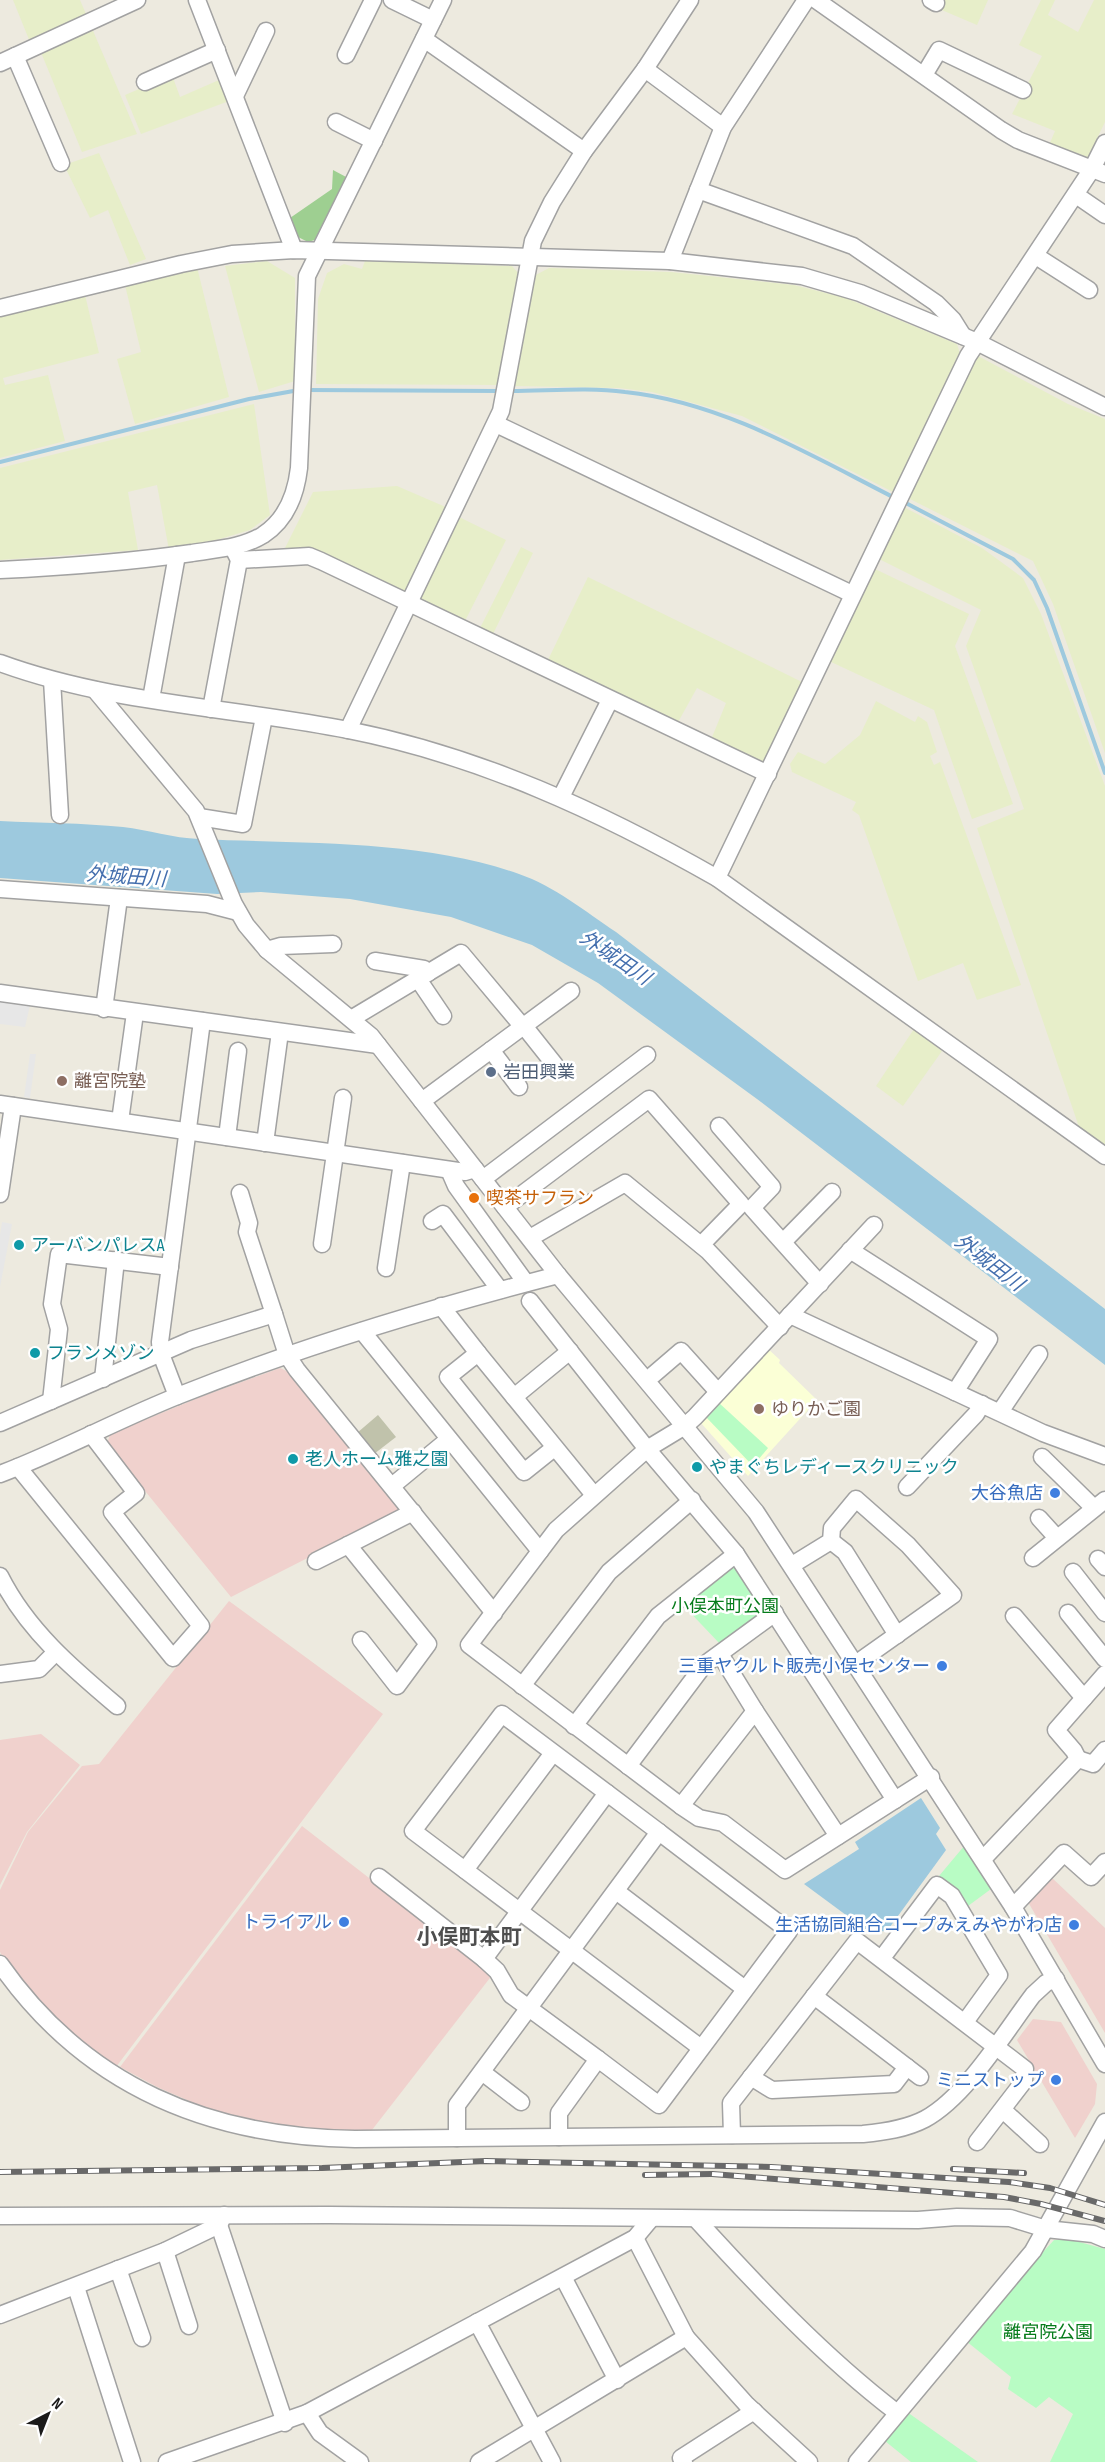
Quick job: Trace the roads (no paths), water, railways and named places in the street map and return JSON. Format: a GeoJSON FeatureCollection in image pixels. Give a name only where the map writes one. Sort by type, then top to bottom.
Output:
{"type":"FeatureCollection","features":[{"type":"Feature","properties":{"kind":"street"},"geometry":{"type":"LineString","coordinates":[[61,163],[8,60],[137,0]]}},
{"type":"Feature","properties":{"kind":"street"},"geometry":{"type":"LineString","coordinates":[[197,0],[294,250]]}},
{"type":"Feature","properties":{"kind":"street"},"geometry":{"type":"LineString","coordinates":[[346,55],[373,0]]}},
{"type":"Feature","properties":{"kind":"street"},"geometry":{"type":"LineString","coordinates":[[392,0],[433,20]]}},
{"type":"Feature","properties":{"kind":"street"},"geometry":{"type":"LineString","coordinates":[[211,710],[236,553],[277,523],[290,504],[297,488],[306,285],[309,270],[443,0]]}},
{"type":"Feature","properties":{"kind":"street"},"geometry":{"type":"LineString","coordinates":[[348,730],[496,424],[505,392],[532,241],[552,202],[584,151],[645,69],[690,0]]}},
{"type":"Feature","properties":{"kind":"street"},"geometry":{"type":"LineString","coordinates":[[670,261],[723,127],[806,0]]}},
{"type":"Feature","properties":{"kind":"street"},"geometry":{"type":"LineString","coordinates":[[816,0],[1009,135],[1099,171]]}},
{"type":"Feature","properties":{"kind":"street"},"geometry":{"type":"LineString","coordinates":[[235,96],[267,31]]}},
{"type":"Feature","properties":{"kind":"street"},"geometry":{"type":"LineString","coordinates":[[424,39],[584,151]]}},
{"type":"Feature","properties":{"kind":"street"},"geometry":{"type":"LineString","coordinates":[[145,82],[217,50]]}},
{"type":"Feature","properties":{"kind":"street"},"geometry":{"type":"LineString","coordinates":[[924,75],[939,50],[1023,90]]}},
{"type":"Feature","properties":{"kind":"street"},"geometry":{"type":"LineString","coordinates":[[645,69],[723,127]]}},
{"type":"Feature","properties":{"kind":"street"},"geometry":{"type":"LineString","coordinates":[[336,122],[374,141]]}},
{"type":"Feature","properties":{"kind":"street"},"geometry":{"type":"LineString","coordinates":[[717,878],[899,500],[970,339],[1036,256],[1076,195],[1099,171],[1105,143]]}},
{"type":"Feature","properties":{"kind":"street"},"geometry":{"type":"LineString","coordinates":[[698,190],[853,246],[936,303],[970,339]]}},
{"type":"Feature","properties":{"kind":"street"},"geometry":{"type":"LineString","coordinates":[[1076,195],[1105,215]]}},
{"type":"Feature","properties":{"kind":"street"},"geometry":{"type":"LineString","coordinates":[[0,308],[181,264],[232,254],[294,250],[670,261],[812,279],[860,293],[970,339],[1105,406]]}},
{"type":"Feature","properties":{"kind":"street"},"geometry":{"type":"LineString","coordinates":[[1036,256],[1089,290]]}},
{"type":"Feature","properties":{"kind":"street"},"geometry":{"type":"LineString","coordinates":[[496,424],[852,594]]}},
{"type":"Feature","properties":{"kind":"street"},"geometry":{"type":"LineString","coordinates":[[0,570],[82,566],[177,555],[236,553],[309,556],[768,774]]}},
{"type":"Feature","properties":{"kind":"street"},"geometry":{"type":"LineString","coordinates":[[151,699],[177,555]]}},
{"type":"Feature","properties":{"kind":"street"},"geometry":{"type":"LineString","coordinates":[[0,663],[52,680],[95,690],[348,730],[491,771],[561,797],[650,840],[717,878],[1105,1156]]}},
{"type":"Feature","properties":{"kind":"street"},"geometry":{"type":"LineString","coordinates":[[52,680],[60,815]]}},
{"type":"Feature","properties":{"kind":"street"},"geometry":{"type":"LineString","coordinates":[[95,690],[200,821],[236,908],[267,950],[351,1019],[378,1046],[558,1275],[756,1512],[1014,1906],[1105,2064]]}},
{"type":"Feature","properties":{"kind":"street"},"geometry":{"type":"LineString","coordinates":[[561,797],[610,700]]}},
{"type":"Feature","properties":{"kind":"street"},"geometry":{"type":"LineString","coordinates":[[200,821],[243,824],[264,717]]}},
{"type":"Feature","properties":{"kind":"street"},"geometry":{"type":"LineString","coordinates":[[0,889],[236,908]]}},
{"type":"Feature","properties":{"kind":"street"},"geometry":{"type":"LineString","coordinates":[[104,1009],[119,898]]}},
{"type":"Feature","properties":{"kind":"street"},"geometry":{"type":"LineString","coordinates":[[267,950],[282,946],[333,944]]}},
{"type":"Feature","properties":{"kind":"street"},"geometry":{"type":"LineString","coordinates":[[351,1019],[461,953],[555,1065]]}},
{"type":"Feature","properties":{"kind":"street"},"geometry":{"type":"LineString","coordinates":[[375,961],[424,969],[423,976],[443,1016]]}},
{"type":"Feature","properties":{"kind":"street"},"geometry":{"type":"LineString","coordinates":[[422,1101],[571,991]]}},
{"type":"Feature","properties":{"kind":"street"},"geometry":{"type":"LineString","coordinates":[[0,993],[378,1046]]}},
{"type":"Feature","properties":{"kind":"street"},"geometry":{"type":"LineString","coordinates":[[120,1121],[135,1013]]}},
{"type":"Feature","properties":{"kind":"street"},"geometry":{"type":"LineString","coordinates":[[177,1396],[160,1354],[202,1021]]}},
{"type":"Feature","properties":{"kind":"street"},"geometry":{"type":"LineString","coordinates":[[265,1143],[280,1032]]}},
{"type":"Feature","properties":{"kind":"street"},"geometry":{"type":"LineString","coordinates":[[491,1050],[519,1087]]}},
{"type":"Feature","properties":{"kind":"street"},"geometry":{"type":"LineString","coordinates":[[227,1137],[238,1051]]}},
{"type":"Feature","properties":{"kind":"street"},"geometry":{"type":"LineString","coordinates":[[0,1194],[6,1105],[479,1174],[647,1055]]}},
{"type":"Feature","properties":{"kind":"street"},"geometry":{"type":"LineString","coordinates":[[322,1244],[343,1098]]}},
{"type":"Feature","properties":{"kind":"street"},"geometry":{"type":"LineString","coordinates":[[505,1207],[649,1099],[741,1204],[701,1245]]}},
{"type":"Feature","properties":{"kind":"street"},"geometry":{"type":"LineString","coordinates":[[719,1126],[772,1187],[752,1208],[820,1284]]}},
{"type":"Feature","properties":{"kind":"street"},"geometry":{"type":"LineString","coordinates":[[386,1268],[402,1163]]}},
{"type":"Feature","properties":{"kind":"street"},"geometry":{"type":"LineString","coordinates":[[449,1170],[456,1186],[526,1283]]}},
{"type":"Feature","properties":{"kind":"street"},"geometry":{"type":"LineString","coordinates":[[530,1238],[625,1183],[701,1245],[785,1321],[955,1392],[1043,1433],[1105,1456]]}},
{"type":"Feature","properties":{"kind":"street"},"geometry":{"type":"LineString","coordinates":[[783,1242],[832,1192]]}},
{"type":"Feature","properties":{"kind":"street"},"geometry":{"type":"LineString","coordinates":[[240,1193],[249,1223],[247,1232],[287,1355],[494,1613]]}},
{"type":"Feature","properties":{"kind":"street"},"geometry":{"type":"LineString","coordinates":[[432,1221],[443,1214],[500,1290]]}},
{"type":"Feature","properties":{"kind":"street"},"geometry":{"type":"LineString","coordinates":[[874,1225],[685,1426],[647,1449],[556,1530],[469,1645],[681,1806],[699,1818],[723,1823],[785,1870],[931,1777]]}},
{"type":"Feature","properties":{"kind":"street"},"geometry":{"type":"LineString","coordinates":[[850,1250],[989,1340],[955,1392]]}},
{"type":"Feature","properties":{"kind":"street"},"geometry":{"type":"LineString","coordinates":[[51,1401],[59,1329],[52,1304],[59,1254],[170,1267]]}},
{"type":"Feature","properties":{"kind":"street"},"geometry":{"type":"LineString","coordinates":[[104,1379],[116,1260]]}},
{"type":"Feature","properties":{"kind":"street"},"geometry":{"type":"LineString","coordinates":[[0,1474],[177,1396],[287,1355],[441,1306],[558,1275]]}},
{"type":"Feature","properties":{"kind":"street"},"geometry":{"type":"LineString","coordinates":[[530,1301],[647,1449],[735,1554],[895,1800]]}},
{"type":"Feature","properties":{"kind":"street"},"geometry":{"type":"LineString","coordinates":[[441,1306],[594,1495]]}},
{"type":"Feature","properties":{"kind":"street"},"geometry":{"type":"LineString","coordinates":[[0,1423],[191,1340],[274,1314]]}},
{"type":"Feature","properties":{"kind":"street"},"geometry":{"type":"LineString","coordinates":[[362,1331],[540,1551]]}},
{"type":"Feature","properties":{"kind":"street"},"geometry":{"type":"LineString","coordinates":[[653,1375],[681,1351],[718,1392]]}},
{"type":"Feature","properties":{"kind":"street"},"geometry":{"type":"LineString","coordinates":[[514,1397],[570,1352]]}},
{"type":"Feature","properties":{"kind":"street"},"geometry":{"type":"LineString","coordinates":[[478,1353],[448,1377],[524,1472],[554,1448]]}},
{"type":"Feature","properties":{"kind":"street"},"geometry":{"type":"LineString","coordinates":[[1000,1412],[1039,1354]]}},
{"type":"Feature","properties":{"kind":"street"},"geometry":{"type":"LineString","coordinates":[[907,1487],[976,1414],[982,1404]]}},
{"type":"Feature","properties":{"kind":"street"},"geometry":{"type":"LineString","coordinates":[[18,1467],[173,1658],[201,1626],[112,1512],[136,1492],[91,1434]]}},
{"type":"Feature","properties":{"kind":"street"},"geometry":{"type":"LineString","coordinates":[[392,1486],[449,1439]]}},
{"type":"Feature","properties":{"kind":"street"},"geometry":{"type":"LineString","coordinates":[[1033,1558],[1100,1504],[1042,1457]]}},
{"type":"Feature","properties":{"kind":"street"},"geometry":{"type":"LineString","coordinates":[[831,1541],[832,1528],[856,1499],[908,1545],[952,1594],[857,1663]]}},
{"type":"Feature","properties":{"kind":"street"},"geometry":{"type":"LineString","coordinates":[[522,1686],[609,1572],[692,1500]]}},
{"type":"Feature","properties":{"kind":"street"},"geometry":{"type":"LineString","coordinates":[[316,1562],[413,1512]]}},
{"type":"Feature","properties":{"kind":"street"},"geometry":{"type":"LineString","coordinates":[[1040,1518],[1057,1538]]}},
{"type":"Feature","properties":{"kind":"street"},"geometry":{"type":"LineString","coordinates":[[792,1565],[831,1541]]}},
{"type":"Feature","properties":{"kind":"street"},"geometry":{"type":"LineString","coordinates":[[831,1541],[845,1552],[897,1635]]}},
{"type":"Feature","properties":{"kind":"street"},"geometry":{"type":"LineString","coordinates":[[348,1545],[428,1644],[397,1686],[361,1640]]}},
{"type":"Feature","properties":{"kind":"street"},"geometry":{"type":"LineString","coordinates":[[574,1726],[657,1616],[735,1554]]}},
{"type":"Feature","properties":{"kind":"street"},"geometry":{"type":"LineString","coordinates":[[1072,1572],[1105,1613]]}},
{"type":"Feature","properties":{"kind":"street"},"geometry":{"type":"LineString","coordinates":[[0,1576],[7,1591],[55,1653],[117,1706]]}},
{"type":"Feature","properties":{"kind":"street"},"geometry":{"type":"LineString","coordinates":[[628,1766],[704,1665],[775,1613]]}},
{"type":"Feature","properties":{"kind":"street"},"geometry":{"type":"LineString","coordinates":[[1068,1613],[1105,1659]]}},
{"type":"Feature","properties":{"kind":"street"},"geometry":{"type":"LineString","coordinates":[[1014,1616],[1084,1698]]}},
{"type":"Feature","properties":{"kind":"street"},"geometry":{"type":"LineString","coordinates":[[0,1674],[39,1669],[55,1653]]}},
{"type":"Feature","properties":{"kind":"street"},"geometry":{"type":"LineString","coordinates":[[720,1654],[838,1836]]}},
{"type":"Feature","properties":{"kind":"street"},"geometry":{"type":"LineString","coordinates":[[1105,1674],[1056,1730],[1078,1759],[1093,1764],[1105,1750]]}},
{"type":"Feature","properties":{"kind":"street"},"geometry":{"type":"LineString","coordinates":[[681,1806],[755,1711]]}},
{"type":"Feature","properties":{"kind":"street"},"geometry":{"type":"LineString","coordinates":[[379,1877],[484,1959],[497,1971],[511,1995],[659,2105],[789,1931],[502,1714],[413,1830],[701,2048]]}},
{"type":"Feature","properties":{"kind":"street"},"geometry":{"type":"LineString","coordinates":[[465,1870],[553,1753]]}},
{"type":"Feature","properties":{"kind":"street"},"geometry":{"type":"LineString","coordinates":[[983,1859],[1078,1759]]}},
{"type":"Feature","properties":{"kind":"street"},"geometry":{"type":"LineString","coordinates":[[484,1959],[607,1793]]}},
{"type":"Feature","properties":{"kind":"street"},"geometry":{"type":"LineString","coordinates":[[457,2138],[457,2105],[659,1832]]}},
{"type":"Feature","properties":{"kind":"street"},"geometry":{"type":"LineString","coordinates":[[1014,1906],[1064,1853],[1091,1877],[1105,1862]]}},
{"type":"Feature","properties":{"kind":"street"},"geometry":{"type":"LineString","coordinates":[[882,1958],[937,1885],[951,1896],[999,1975],[965,2022]]}},
{"type":"Feature","properties":{"kind":"street"},"geometry":{"type":"LineString","coordinates":[[616,1891],[745,1989]]}},
{"type":"Feature","properties":{"kind":"street"},"geometry":{"type":"LineString","coordinates":[[732,2135],[730,2103],[857,1941],[1025,2069],[1024,2081],[977,2142]]}},
{"type":"Feature","properties":{"kind":"street"},"geometry":{"type":"LineString","coordinates":[[0,1964],[30,2004],[84,2053],[124,2080],[198,2115],[260,2132],[300,2137],[457,2138],[863,2134],[912,2124],[932,2115],[951,2100],[996,2046],[1033,1995],[1046,1983],[1056,1979]]}},
{"type":"Feature","properties":{"kind":"street"},"geometry":{"type":"LineString","coordinates":[[752,2076],[772,2090],[894,2084],[913,2072],[814,1996]]}},
{"type":"Feature","properties":{"kind":"street"},"geometry":{"type":"LineString","coordinates":[[559,2137],[559,2113],[598,2059]]}},
{"type":"Feature","properties":{"kind":"street"},"geometry":{"type":"LineString","coordinates":[[482,2072],[521,2102]]}},
{"type":"Feature","properties":{"kind":"street"},"geometry":{"type":"LineString","coordinates":[[1003,2110],[1040,2144]]}},
{"type":"Feature","properties":{"kind":"street"},"geometry":{"type":"LineString","coordinates":[[857,2462],[896,2412],[1034,2251],[1105,2122]]}},
{"type":"Feature","properties":{"kind":"street"},"geometry":{"type":"LineString","coordinates":[[0,2216],[222,2220],[918,2220],[957,2217],[999,2218],[1028,2222],[1046,2229],[1084,2233],[1105,2239]]}},
{"type":"Feature","properties":{"kind":"street"},"geometry":{"type":"LineString","coordinates":[[696,2219],[749,2277],[855,2381],[896,2412]]}},
{"type":"Feature","properties":{"kind":"street"},"geometry":{"type":"LineString","coordinates":[[0,2315],[76,2288],[165,2251],[222,2220]]}},
{"type":"Feature","properties":{"kind":"street"},"geometry":{"type":"LineString","coordinates":[[222,2220],[285,2423]]}},
{"type":"Feature","properties":{"kind":"street"},"geometry":{"type":"LineString","coordinates":[[167,2462],[285,2423],[307,2413],[635,2238],[650,2220]]}},
{"type":"Feature","properties":{"kind":"street"},"geometry":{"type":"LineString","coordinates":[[635,2238],[686,2337],[754,2411],[809,2462]]}},
{"type":"Feature","properties":{"kind":"street"},"geometry":{"type":"LineString","coordinates":[[165,2251],[189,2326]]}},
{"type":"Feature","properties":{"kind":"street"},"geometry":{"type":"LineString","coordinates":[[118,2269],[142,2338]]}},
{"type":"Feature","properties":{"kind":"street"},"geometry":{"type":"LineString","coordinates":[[563,2277],[617,2380]]}},
{"type":"Feature","properties":{"kind":"street"},"geometry":{"type":"LineString","coordinates":[[76,2288],[132,2462]]}},
{"type":"Feature","properties":{"kind":"street"},"geometry":{"type":"LineString","coordinates":[[477,2322],[552,2462]]}},
{"type":"Feature","properties":{"kind":"street"},"geometry":{"type":"LineString","coordinates":[[479,2462],[686,2337]]}},
{"type":"Feature","properties":{"kind":"street"},"geometry":{"type":"LineString","coordinates":[[684,2462],[681,2458],[754,2411]]}},
{"type":"Feature","properties":{"kind":"street"},"geometry":{"type":"LineString","coordinates":[[307,2413],[320,2433],[360,2462]]}},
{"type":"Feature","properties":{"kind":"water","name":"外城田川"},"geometry":{"type":"Polygon","coordinates":[[[0,821],[123,827],[199,839],[361,845],[402,849],[442,854],[481,863],[519,874],[545,885],[616,932],[1105,1309],[1105,1365],[757,1099],[598,983],[532,945],[451,917],[350,899],[261,892],[217,894],[0,878],[0,821]]]}},
{"type":"Feature","properties":{"kind":"water"},"geometry":{"type":"Polygon","coordinates":[[[921,1798],[940,1828],[936,1834],[946,1850],[887,1931],[869,1932],[804,1884],[859,1849],[855,1842],[921,1798]]]}},
{"type":"Feature","properties":{"kind":"waterway"},"geometry":{"type":"LineString","coordinates":[[511,391],[582,389],[625,392],[696,407],[731,419],[798,448],[895,498]]}},
{"type":"Feature","properties":{"kind":"waterway"},"geometry":{"type":"LineString","coordinates":[[0,462],[249,399],[299,390]]}},
{"type":"Feature","properties":{"kind":"waterway"},"geometry":{"type":"LineString","coordinates":[[307,390],[500,391]]}},
{"type":"Feature","properties":{"kind":"waterway"},"geometry":{"type":"LineString","coordinates":[[902,501],[1013,559],[1034,580],[1047,608],[1105,773]]}},
{"type":"Feature","properties":{"kind":"railway"},"geometry":{"type":"LineString","coordinates":[[0,2172],[322,2168],[486,2161],[771,2167],[1009,2182],[1050,2188],[1105,2205]]}},
{"type":"Feature","properties":{"kind":"railway"},"geometry":{"type":"LineString","coordinates":[[953,2169],[1024,2173]]}},
{"type":"Feature","properties":{"kind":"railway"},"geometry":{"type":"LineString","coordinates":[[645,2175],[711,2174]]}},
{"type":"Feature","properties":{"kind":"railway"},"geometry":{"type":"LineString","coordinates":[[712,2174],[1004,2197],[1105,2221]]}},
{"type":"Feature","properties":{"kind":"place","name":"岩田興業"},"geometry":{"type":"Point","coordinates":[491,1072]}},
{"type":"Feature","properties":{"kind":"place","name":"離宮院塾"},"geometry":{"type":"Point","coordinates":[62,1081]}},
{"type":"Feature","properties":{"kind":"place","name":"喫茶サフラン"},"geometry":{"type":"Point","coordinates":[474,1198]}},
{"type":"Feature","properties":{"kind":"place","name":"アーバンパレスA"},"geometry":{"type":"Point","coordinates":[19,1245]}},
{"type":"Feature","properties":{"kind":"place","name":"フランメゾン"},"geometry":{"type":"Point","coordinates":[35,1353]}},
{"type":"Feature","properties":{"kind":"place","name":"ゆりかご園"},"geometry":{"type":"Point","coordinates":[759,1409]}},
{"type":"Feature","properties":{"kind":"place","name":"老人ホーム雅之園"},"geometry":{"type":"Point","coordinates":[293,1459]}},
{"type":"Feature","properties":{"kind":"place","name":"やまぐちレディースクリニック"},"geometry":{"type":"Point","coordinates":[697,1467]}},
{"type":"Feature","properties":{"kind":"place","name":"大谷魚店"},"geometry":{"type":"Point","coordinates":[1055,1493]}},
{"type":"Feature","properties":{"kind":"place","name":"三重ヤクルト販売小俣センター"},"geometry":{"type":"Point","coordinates":[942,1666]}},
{"type":"Feature","properties":{"kind":"place","name":"トライアル"},"geometry":{"type":"Point","coordinates":[344,1922]}},
{"type":"Feature","properties":{"kind":"place","name":"生活協同組合コープみえみやがわ店"},"geometry":{"type":"Point","coordinates":[1074,1925]}},
{"type":"Feature","properties":{"kind":"place","name":"ミニストップ"},"geometry":{"type":"Point","coordinates":[1056,2080]}},
{"type":"Feature","properties":{"kind":"district","name":"小俣町本町"},"geometry":{"type":"Point","coordinates":[469,1937]}},
{"type":"Feature","properties":{"kind":"park label","name":"小俣本町公園"},"geometry":{"type":"Point","coordinates":[725,1606]}},
{"type":"Feature","properties":{"kind":"park label","name":"離宮院公園"},"geometry":{"type":"Point","coordinates":[1048,2332]}}]}
